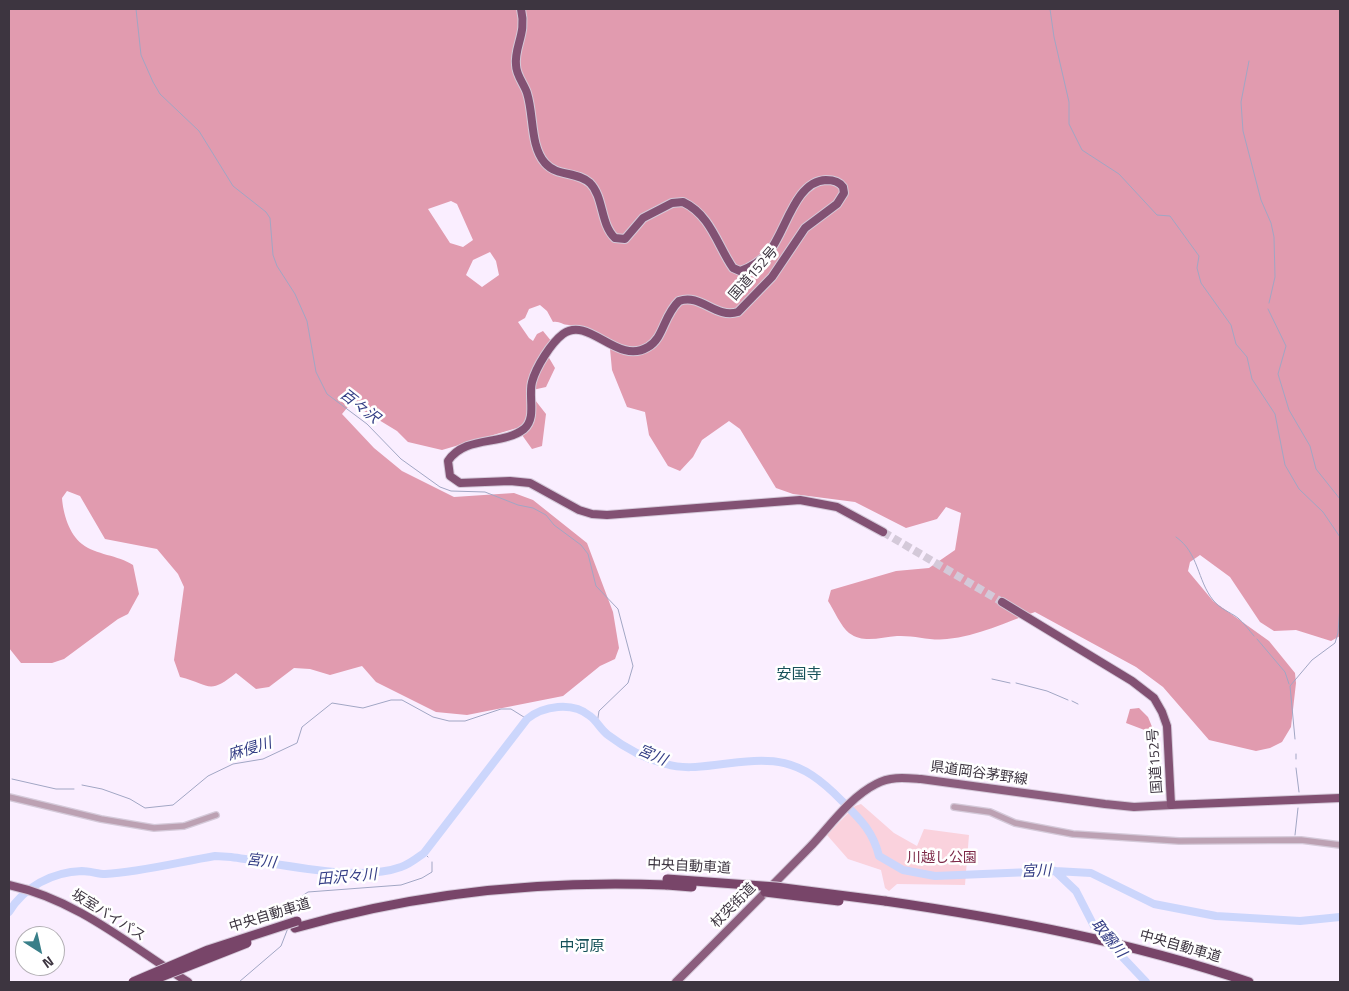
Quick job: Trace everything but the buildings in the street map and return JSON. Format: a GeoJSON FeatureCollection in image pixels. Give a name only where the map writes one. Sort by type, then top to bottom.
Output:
{"type":"FeatureCollection","features":[{"type":"Feature","properties":{"kind":"highway","name":"国道152号"},"geometry":{"type":"LineString","coordinates":[[521,9],[523,32],[516,66],[527,92],[540,154],[547,165],[554,170],[582,178],[590,183],[595,190],[605,221],[615,238],[625,239],[630,236],[639,222],[651,213],[672,204],[683,202],[695,211],[715,235],[732,268],[740,271],[751,266],[770,250],[782,226],[808,185],[821,180],[835,180],[843,187],[844,193],[837,204],[805,228],[772,277],[738,312],[726,313],[713,309],[694,299],[679,301],[666,315],[656,340],[640,351],[621,350],[581,330],[571,330],[562,335],[533,380],[532,415],[525,428],[513,434],[472,445],[456,452],[448,461],[450,476],[454,480],[466,484],[510,481],[530,482],[579,510],[607,515],[765,502],[817,501],[843,509],[883,532]]}},
{"type":"Feature","properties":{"kind":"highway","name":"国道152号"},"geometry":{"type":"LineString","coordinates":[[1002,602],[1132,681],[1154,698],[1167,726],[1171,805],[1340,798]]}},
{"type":"Feature","properties":{"kind":"highway","name":"中央自動車道"},"geometry":{"type":"LineString","coordinates":[[133,982],[208,950],[402,896],[481,885],[571,878],[667,882],[884,903],[1057,934],[1162,958],[1249,982]]}},
{"type":"Feature","properties":{"kind":"highway","name":"坂室バイパス"},"geometry":{"type":"LineString","coordinates":[[9,885],[65,903],[108,928],[188,982]]}},
{"type":"Feature","properties":{"kind":"highway","name":"中央自動車道"},"geometry":{"type":"LineString","coordinates":[[148,982],[296,924]]}},
{"type":"Feature","properties":{"kind":"highway","name":"中央自動車道"},"geometry":{"type":"LineString","coordinates":[[1162,958],[1231,982]]}},
{"type":"Feature","properties":{"kind":"main road","name":"県道岡谷茅野線"},"geometry":{"type":"LineString","coordinates":[[809,847],[866,791],[876,784],[889,779],[921,778],[1105,804],[1134,806],[1171,805]]}},
{"type":"Feature","properties":{"kind":"main road","name":"杖突街道"},"geometry":{"type":"LineString","coordinates":[[676,982],[809,847]]}},
{"type":"Feature","properties":{"kind":"street"},"geometry":{"type":"LineString","coordinates":[[9,797],[101,819],[154,828],[184,826],[216,815]]}},
{"type":"Feature","properties":{"kind":"street"},"geometry":{"type":"LineString","coordinates":[[954,807],[990,812],[1015,823],[1081,835],[1179,841],[1301,840],[1340,845]]}},
{"type":"Feature","properties":{"kind":"green space","name":"川越し公園"},"geometry":{"type":"Polygon","coordinates":[[[861,804],[894,833],[917,846],[924,829],[969,835],[965,885],[897,884],[889,891],[885,888],[881,870],[848,859],[827,835],[855,806],[861,804]]]}},
{"type":"Feature","properties":{"kind":"shaded area"},"geometry":{"type":"Polygon","coordinates":[[[9,9],[1340,9],[1340,636],[1331,641],[1296,630],[1274,631],[1260,622],[1230,577],[1200,555],[1190,562],[1188,571],[1213,601],[1269,641],[1295,673],[1296,683],[1291,727],[1282,742],[1270,748],[1256,751],[1209,740],[1163,687],[1136,667],[1035,612],[981,632],[947,639],[897,636],[867,639],[849,633],[840,623],[828,601],[831,590],[896,571],[929,568],[955,550],[961,513],[946,507],[937,519],[906,528],[855,502],[793,494],[776,488],[740,429],[729,421],[702,440],[693,457],[680,471],[668,466],[649,435],[645,412],[627,407],[612,370],[609,338],[580,327],[553,322],[547,311],[540,305],[529,309],[525,318],[518,322],[533,341],[537,334],[543,331],[552,342],[545,351],[555,368],[546,387],[528,391],[546,414],[542,446],[532,449],[517,428],[442,450],[408,442],[397,431],[351,403],[342,414],[374,448],[402,471],[454,497],[514,493],[533,500],[587,543],[613,612],[619,648],[615,659],[600,666],[563,696],[467,715],[436,712],[376,682],[362,666],[330,675],[310,669],[294,668],[269,687],[256,689],[236,673],[214,686],[204,685],[180,677],[174,660],[184,587],[178,574],[157,549],[105,539],[80,496],[67,491],[62,498],[65,517],[77,540],[88,548],[133,565],[139,594],[128,614],[118,619],[64,659],[52,663],[21,663],[9,648],[9,9]],[[451,201],[428,209],[450,243],[463,247],[473,240],[457,204],[451,201]],[[490,252],[473,260],[466,275],[482,287],[499,275],[496,261],[490,252]]]}},
{"type":"Feature","properties":{"kind":"shaded area"},"geometry":{"type":"Polygon","coordinates":[[[1139,708],[1148,717],[1155,734],[1126,723],[1130,709],[1139,708]]]}},
{"type":"Feature","properties":{"kind":"waterway","name":"百々沢"},"geometry":{"type":"LineString","coordinates":[[136,9],[141,55],[160,94],[199,131],[233,186],[266,212],[270,218],[273,255],[277,266],[295,294],[307,321],[316,372],[327,394],[367,424],[401,459],[440,487],[451,491],[485,492],[518,505],[533,508],[546,515],[554,525],[581,545],[588,554],[596,586],[618,609],[633,666],[628,683],[599,711],[597,724]]}},
{"type":"Feature","properties":{"kind":"waterway"},"geometry":{"type":"LineString","coordinates":[[1050,9],[1054,37],[1069,102],[1069,124],[1082,150],[1119,174],[1157,215],[1170,216],[1199,256],[1197,268],[1201,283],[1231,325],[1236,344],[1247,357],[1252,379],[1275,414],[1285,465],[1299,489],[1323,512],[1340,537]]}},
{"type":"Feature","properties":{"kind":"waterway"},"geometry":{"type":"LineString","coordinates":[[1249,61],[1241,102],[1243,131],[1261,200],[1271,223],[1274,237],[1275,277],[1269,303]]}},
{"type":"Feature","properties":{"kind":"waterway"},"geometry":{"type":"LineString","coordinates":[[1268,309],[1286,346],[1278,374],[1289,410],[1310,446],[1316,469],[1340,499]]}},
{"type":"Feature","properties":{"kind":"waterway"},"geometry":{"type":"LineString","coordinates":[[1176,537],[1184,543],[1194,559],[1213,600],[1238,618],[1254,636]]}},
{"type":"Feature","properties":{"kind":"waterway"},"geometry":{"type":"LineString","coordinates":[[1295,739],[1290,686],[1312,660],[1335,643],[1338,633],[1340,606]]}},
{"type":"Feature","properties":{"kind":"waterway"},"geometry":{"type":"LineString","coordinates":[[1257,639],[1285,672],[1289,684]]}},
{"type":"Feature","properties":{"kind":"waterway"},"geometry":{"type":"LineString","coordinates":[[992,679],[1010,683]]}},
{"type":"Feature","properties":{"kind":"waterway"},"geometry":{"type":"LineString","coordinates":[[1016,683],[1047,691],[1068,700]]}},
{"type":"Feature","properties":{"kind":"waterway","name":"麻侵川"},"geometry":{"type":"LineString","coordinates":[[82,785],[102,789],[130,799],[145,808],[173,805],[208,776],[233,764],[263,759],[297,743],[302,727],[332,703],[363,708],[391,700],[402,700],[433,717],[449,721],[465,721],[501,709],[511,709],[527,719]]}},
{"type":"Feature","properties":{"kind":"waterway"},"geometry":{"type":"LineString","coordinates":[[1072,701],[1078,704]]}},
{"type":"Feature","properties":{"kind":"waterway","name":"宮川"},"geometry":{"type":"LineString","coordinates":[[9,912],[15,903],[31,888],[50,878],[71,872],[119,873],[215,856],[340,872],[362,873],[401,867],[424,853],[527,719],[549,708],[566,707],[583,711],[595,720],[606,733],[629,749],[666,764],[678,767],[691,767],[736,762],[770,761],[798,768],[812,775],[826,786],[855,814],[869,832],[879,856],[903,870],[935,876],[1055,871],[1091,873],[1154,904],[1216,916],[1300,921],[1340,917]]}},
{"type":"Feature","properties":{"kind":"waterway"},"geometry":{"type":"LineString","coordinates":[[1296,754],[1296,759]]}},
{"type":"Feature","properties":{"kind":"waterway"},"geometry":{"type":"LineString","coordinates":[[1296,768],[1299,792]]}},
{"type":"Feature","properties":{"kind":"waterway","name":"麻侵川"},"geometry":{"type":"LineString","coordinates":[[12,779],[56,789],[74,789]]}},
{"type":"Feature","properties":{"kind":"waterway"},"geometry":{"type":"LineString","coordinates":[[1295,835],[1298,808]]}},
{"type":"Feature","properties":{"kind":"waterway","name":"田沢々川"},"geometry":{"type":"LineString","coordinates":[[424,853],[428,857]]}},
{"type":"Feature","properties":{"kind":"waterway","name":"田沢々川"},"geometry":{"type":"LineString","coordinates":[[292,918],[302,896],[308,892],[401,885],[422,878],[432,872],[432,862]]}},
{"type":"Feature","properties":{"kind":"waterway","name":"取飜川"},"geometry":{"type":"LineString","coordinates":[[1055,871],[1076,891],[1095,928],[1146,982]]}},
{"type":"Feature","properties":{"kind":"waterway","name":"田沢々川"},"geometry":{"type":"LineString","coordinates":[[239,982],[281,946],[288,928]]}},
{"type":"Feature","properties":{"kind":"tunnel"},"geometry":{"type":"LineString","coordinates":[[883,532],[1002,602]]}},
{"type":"Feature","properties":{"kind":"district","name":"安国寺"},"geometry":{"type":"Point","coordinates":[799,675]}},
{"type":"Feature","properties":{"kind":"district","name":"中河原"},"geometry":{"type":"Point","coordinates":[582,947]}}]}
